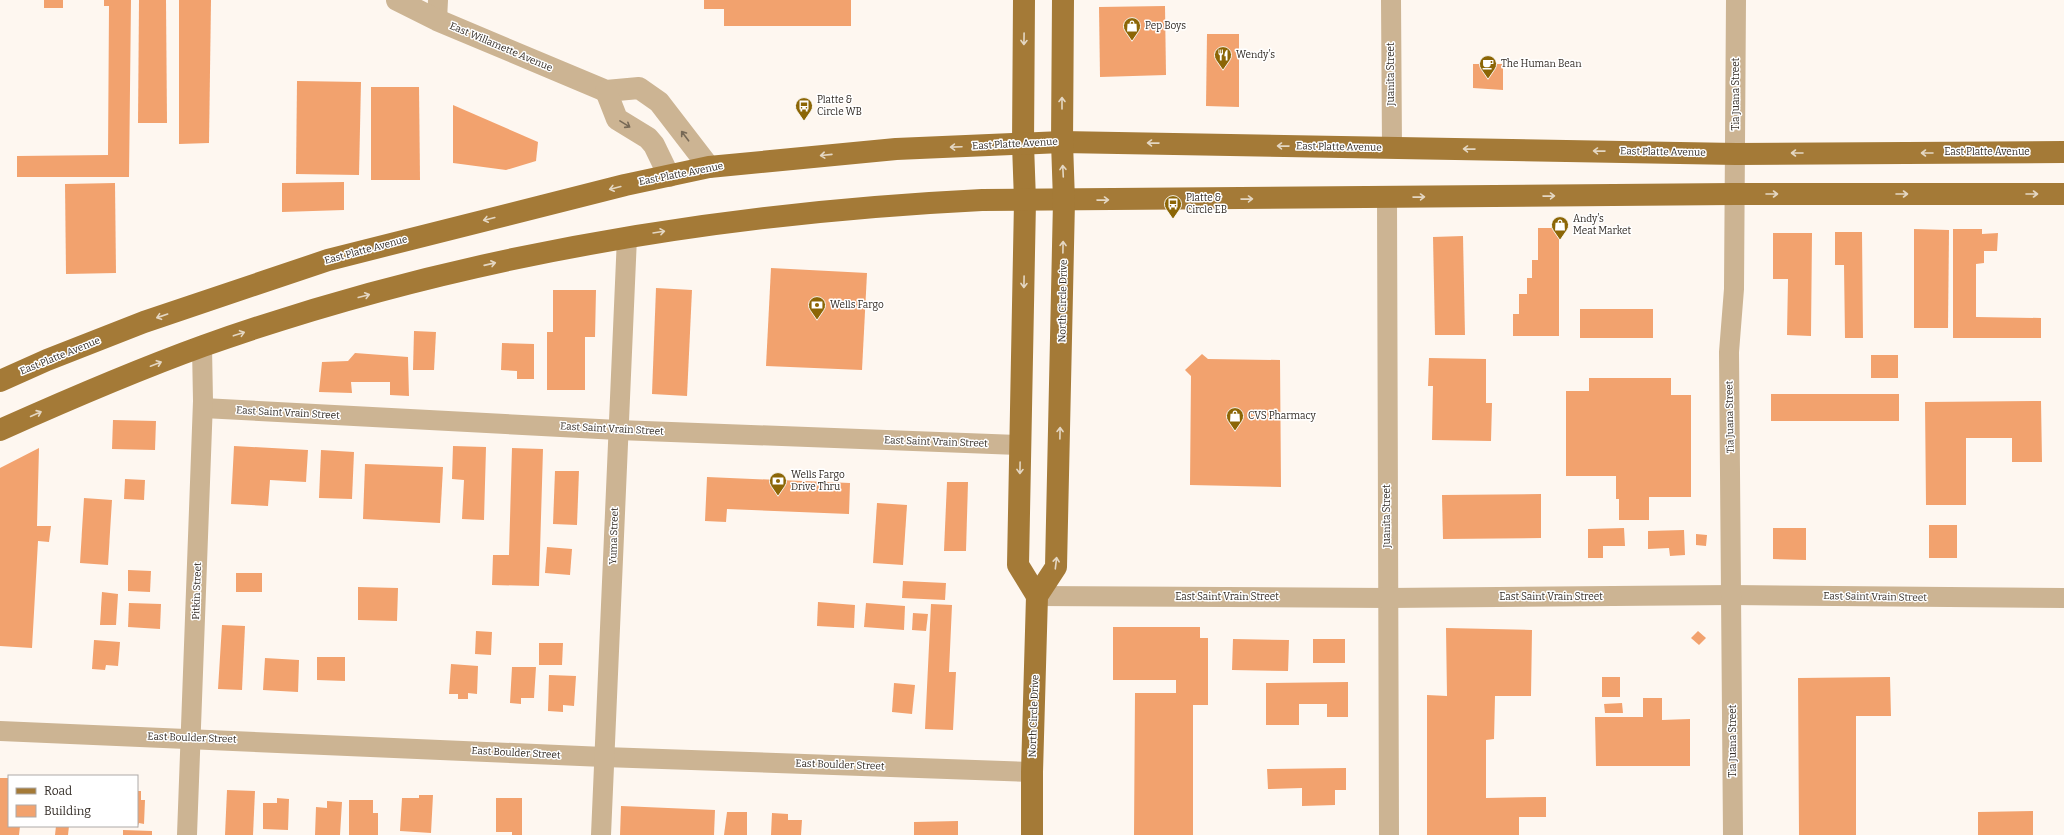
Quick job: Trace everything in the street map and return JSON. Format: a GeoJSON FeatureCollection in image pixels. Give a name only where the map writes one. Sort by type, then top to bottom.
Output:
{"type":"FeatureCollection","features":[{"type":"Feature","properties":{"kind":"main road"},"geometry":{"type":"LineString","coordinates":[[1024,0],[1023,144],[1025,201],[1018,565],[1037,596]]}},
{"type":"Feature","properties":{"kind":"main road","name":"North Circle Drive"},"geometry":{"type":"LineString","coordinates":[[1032,835],[1032,772],[1037,596],[1056,567],[1064,200],[1062,142],[1063,0]]}},
{"type":"Feature","properties":{"kind":"main road","name":"East Platte Avenue"},"geometry":{"type":"LineString","coordinates":[[0,381],[47,360],[144,322],[328,260],[426,234],[709,167],[896,149],[1062,142],[1736,154],[2064,152]]}},
{"type":"Feature","properties":{"kind":"main road"},"geometry":{"type":"LineString","coordinates":[[0,430],[120,378],[202,346],[350,299],[490,264],[627,237],[727,222],[914,204],[982,200],[1025,201],[1733,194],[2064,194]]}},
{"type":"Feature","properties":{"kind":"street","name":"East Willamette Avenue"},"geometry":{"type":"LineString","coordinates":[[397,0],[438,10],[606,92],[639,88],[659,102],[709,167]]}},
{"type":"Feature","properties":{"kind":"street","name":"Juanita Street"},"geometry":{"type":"LineString","coordinates":[[1391,0],[1392,147]]}},
{"type":"Feature","properties":{"kind":"street","name":"Tia Juana Street"},"geometry":{"type":"LineString","coordinates":[[1733,835],[1729,352],[1734,289],[1733,194],[1736,154],[1736,0]]}},
{"type":"Feature","properties":{"kind":"street"},"geometry":{"type":"LineString","coordinates":[[606,92],[617,119],[654,145],[670,176]]}},
{"type":"Feature","properties":{"kind":"street","name":"Juanita Street"},"geometry":{"type":"LineString","coordinates":[[1387,198],[1389,835]]}},
{"type":"Feature","properties":{"kind":"street","name":"Yuma Street"},"geometry":{"type":"LineString","coordinates":[[601,835],[627,237]]}},
{"type":"Feature","properties":{"kind":"street","name":"Pitkin Street"},"geometry":{"type":"LineString","coordinates":[[186,835],[203,408],[202,346]]}},
{"type":"Feature","properties":{"kind":"street","name":"East Saint Vrain Street"},"geometry":{"type":"LineString","coordinates":[[203,408],[618,430],[1021,446]]}},
{"type":"Feature","properties":{"kind":"street","name":"East Saint Vrain Street"},"geometry":{"type":"LineString","coordinates":[[1037,596],[1388,598],[1732,595],[2064,598]]}},
{"type":"Feature","properties":{"kind":"street","name":"East Boulder Street"},"geometry":{"type":"LineString","coordinates":[[0,731],[191,738],[604,757],[1032,772]]}},
{"type":"Feature","properties":{"kind":"building"},"geometry":{"type":"Polygon","coordinates":[[[44,0],[63,0],[63,8],[44,8],[44,0]]]}},
{"type":"Feature","properties":{"kind":"building"},"geometry":{"type":"Polygon","coordinates":[[[104,0],[131,0],[129,177],[17,177],[17,156],[108,155],[109,6],[104,6],[104,0]]]}},
{"type":"Feature","properties":{"kind":"building"},"geometry":{"type":"Polygon","coordinates":[[[139,0],[166,0],[167,123],[138,123],[139,0]]]}},
{"type":"Feature","properties":{"kind":"building"},"geometry":{"type":"Polygon","coordinates":[[[179,0],[211,0],[209,143],[179,144],[179,0]]]}},
{"type":"Feature","properties":{"kind":"building"},"geometry":{"type":"Polygon","coordinates":[[[704,0],[851,0],[851,26],[724,26],[724,9],[704,9],[704,0]]]}},
{"type":"Feature","properties":{"kind":"building","name":"Pep Boys"},"geometry":{"type":"Polygon","coordinates":[[[1165,6],[1166,75],[1100,77],[1099,7],[1165,6]]]}},
{"type":"Feature","properties":{"kind":"building","name":"Wendy's"},"geometry":{"type":"Polygon","coordinates":[[[1207,34],[1239,34],[1239,107],[1206,106],[1207,34]]]}},
{"type":"Feature","properties":{"kind":"building","name":"The Human Bean"},"geometry":{"type":"Polygon","coordinates":[[[1473,64],[1503,64],[1503,90],[1473,88],[1473,64]]]}},
{"type":"Feature","properties":{"kind":"building"},"geometry":{"type":"Polygon","coordinates":[[[297,81],[361,82],[359,175],[296,174],[297,81]]]}},
{"type":"Feature","properties":{"kind":"building"},"geometry":{"type":"Polygon","coordinates":[[[371,87],[419,87],[420,180],[371,180],[371,87]]]}},
{"type":"Feature","properties":{"kind":"building"},"geometry":{"type":"Polygon","coordinates":[[[453,105],[538,142],[536,161],[506,170],[453,163],[453,105]]]}},
{"type":"Feature","properties":{"kind":"building"},"geometry":{"type":"Polygon","coordinates":[[[344,182],[344,210],[282,212],[282,183],[344,182]]]}},
{"type":"Feature","properties":{"kind":"building"},"geometry":{"type":"Polygon","coordinates":[[[115,183],[116,273],[66,274],[65,184],[115,183]]]}},
{"type":"Feature","properties":{"kind":"building"},"geometry":{"type":"Polygon","coordinates":[[[1538,228],[1559,228],[1559,336],[1513,336],[1513,314],[1519,314],[1519,294],[1527,294],[1527,278],[1532,278],[1532,260],[1538,260],[1538,228]]]}},
{"type":"Feature","properties":{"kind":"building"},"geometry":{"type":"Polygon","coordinates":[[[1914,229],[1949,230],[1948,328],[1914,328],[1914,229]]]}},
{"type":"Feature","properties":{"kind":"building"},"geometry":{"type":"Polygon","coordinates":[[[1953,229],[1982,229],[1982,234],[1998,233],[1997,251],[1984,251],[1984,263],[1976,264],[1976,317],[2041,318],[2041,338],[1953,338],[1953,229]]]}},
{"type":"Feature","properties":{"kind":"building"},"geometry":{"type":"Polygon","coordinates":[[[1835,232],[1862,232],[1863,338],[1845,338],[1844,265],[1835,265],[1835,232]]]}},
{"type":"Feature","properties":{"kind":"building"},"geometry":{"type":"Polygon","coordinates":[[[1773,233],[1812,233],[1811,336],[1787,335],[1788,279],[1773,279],[1773,233]]]}},
{"type":"Feature","properties":{"kind":"building"},"geometry":{"type":"Polygon","coordinates":[[[1463,236],[1465,335],[1435,335],[1433,237],[1463,236]]]}},
{"type":"Feature","properties":{"kind":"building","name":"Wells Fargo"},"geometry":{"type":"Polygon","coordinates":[[[771,268],[867,273],[862,370],[766,366],[771,268]]]}},
{"type":"Feature","properties":{"kind":"building"},"geometry":{"type":"Polygon","coordinates":[[[656,288],[692,290],[687,396],[652,394],[656,288]]]}},
{"type":"Feature","properties":{"kind":"building"},"geometry":{"type":"Polygon","coordinates":[[[553,290],[596,290],[595,337],[585,337],[585,390],[547,390],[547,332],[553,332],[553,290]]]}},
{"type":"Feature","properties":{"kind":"building"},"geometry":{"type":"Polygon","coordinates":[[[1580,309],[1653,309],[1653,338],[1580,338],[1580,309]]]}},
{"type":"Feature","properties":{"kind":"building"},"geometry":{"type":"Polygon","coordinates":[[[414,331],[436,332],[434,370],[413,370],[414,331]]]}},
{"type":"Feature","properties":{"kind":"building"},"geometry":{"type":"Polygon","coordinates":[[[502,343],[534,344],[534,379],[517,379],[517,371],[501,370],[502,343]]]}},
{"type":"Feature","properties":{"kind":"building"},"geometry":{"type":"Polygon","coordinates":[[[355,353],[408,357],[409,396],[390,395],[390,382],[351,382],[352,393],[319,392],[322,362],[348,361],[355,353]]]}},
{"type":"Feature","properties":{"kind":"building","name":"CVS Pharmacy"},"geometry":{"type":"Polygon","coordinates":[[[1202,354],[1208,359],[1280,360],[1281,487],[1190,485],[1191,376],[1185,370],[1202,354]]]}},
{"type":"Feature","properties":{"kind":"building"},"geometry":{"type":"Polygon","coordinates":[[[1871,355],[1898,355],[1898,378],[1871,378],[1871,355]]]}},
{"type":"Feature","properties":{"kind":"building"},"geometry":{"type":"Polygon","coordinates":[[[1429,358],[1486,359],[1486,403],[1492,403],[1491,441],[1432,440],[1433,386],[1428,386],[1429,358]]]}},
{"type":"Feature","properties":{"kind":"building"},"geometry":{"type":"Polygon","coordinates":[[[1589,378],[1671,378],[1671,395],[1691,395],[1691,497],[1649,497],[1649,520],[1619,520],[1619,499],[1616,499],[1616,476],[1566,476],[1566,391],[1589,391],[1589,378]]]}},
{"type":"Feature","properties":{"kind":"building"},"geometry":{"type":"Polygon","coordinates":[[[1771,394],[1899,394],[1899,421],[1771,421],[1771,394]]]}},
{"type":"Feature","properties":{"kind":"building"},"geometry":{"type":"Polygon","coordinates":[[[2041,401],[2042,462],[2012,462],[2012,438],[1966,438],[1966,505],[1926,505],[1925,402],[2041,401]]]}},
{"type":"Feature","properties":{"kind":"building"},"geometry":{"type":"Polygon","coordinates":[[[113,420],[156,421],[155,450],[112,449],[113,420]]]}},
{"type":"Feature","properties":{"kind":"building"},"geometry":{"type":"Polygon","coordinates":[[[234,446],[308,450],[306,482],[270,480],[268,506],[231,504],[234,446]]]}},
{"type":"Feature","properties":{"kind":"building"},"geometry":{"type":"Polygon","coordinates":[[[453,446],[486,447],[484,520],[462,519],[464,480],[452,479],[453,446]]]}},
{"type":"Feature","properties":{"kind":"building"},"geometry":{"type":"Polygon","coordinates":[[[39,448],[37,526],[51,526],[49,542],[38,541],[32,648],[0,646],[0,468],[39,448]]]}},
{"type":"Feature","properties":{"kind":"building"},"geometry":{"type":"Polygon","coordinates":[[[512,448],[543,449],[539,586],[492,585],[493,555],[509,555],[512,448]]]}},
{"type":"Feature","properties":{"kind":"building"},"geometry":{"type":"Polygon","coordinates":[[[321,450],[354,452],[352,499],[319,498],[321,450]]]}},
{"type":"Feature","properties":{"kind":"building"},"geometry":{"type":"Polygon","coordinates":[[[365,464],[443,467],[440,523],[363,519],[365,464]]]}},
{"type":"Feature","properties":{"kind":"building"},"geometry":{"type":"Polygon","coordinates":[[[555,471],[579,471],[577,525],[553,524],[555,471]]]}},
{"type":"Feature","properties":{"kind":"building","name":"Wells Fargo Drive Thru"},"geometry":{"type":"Polygon","coordinates":[[[707,477],[850,483],[849,514],[727,509],[726,522],[705,521],[707,477]]]}},
{"type":"Feature","properties":{"kind":"building"},"geometry":{"type":"Polygon","coordinates":[[[125,479],[145,480],[144,500],[124,499],[125,479]]]}},
{"type":"Feature","properties":{"kind":"building"},"geometry":{"type":"Polygon","coordinates":[[[947,482],[968,482],[966,551],[944,551],[947,482]]]}},
{"type":"Feature","properties":{"kind":"building"},"geometry":{"type":"Polygon","coordinates":[[[1541,494],[1541,538],[1443,539],[1442,495],[1541,494]]]}},
{"type":"Feature","properties":{"kind":"building"},"geometry":{"type":"Polygon","coordinates":[[[84,498],[112,500],[108,565],[80,563],[84,498]]]}},
{"type":"Feature","properties":{"kind":"building"},"geometry":{"type":"Polygon","coordinates":[[[877,503],[907,505],[903,565],[873,563],[877,503]]]}},
{"type":"Feature","properties":{"kind":"building"},"geometry":{"type":"Polygon","coordinates":[[[1929,525],[1957,525],[1957,558],[1929,558],[1929,525]]]}},
{"type":"Feature","properties":{"kind":"building"},"geometry":{"type":"Polygon","coordinates":[[[1624,528],[1625,546],[1603,546],[1603,558],[1588,558],[1588,529],[1624,528]]]}},
{"type":"Feature","properties":{"kind":"building"},"geometry":{"type":"Polygon","coordinates":[[[1773,528],[1806,528],[1806,560],[1773,559],[1773,528]]]}},
{"type":"Feature","properties":{"kind":"building"},"geometry":{"type":"Polygon","coordinates":[[[1684,530],[1685,555],[1670,556],[1669,548],[1648,549],[1648,531],[1684,530]]]}},
{"type":"Feature","properties":{"kind":"building"},"geometry":{"type":"Polygon","coordinates":[[[1696,534],[1707,535],[1706,546],[1696,545],[1696,534]]]}},
{"type":"Feature","properties":{"kind":"building"},"geometry":{"type":"Polygon","coordinates":[[[547,547],[572,549],[570,575],[545,573],[547,547]]]}},
{"type":"Feature","properties":{"kind":"building"},"geometry":{"type":"Polygon","coordinates":[[[128,570],[151,571],[150,592],[128,591],[128,570]]]}},
{"type":"Feature","properties":{"kind":"building"},"geometry":{"type":"Polygon","coordinates":[[[236,573],[262,573],[262,592],[236,592],[236,573]]]}},
{"type":"Feature","properties":{"kind":"building"},"geometry":{"type":"Polygon","coordinates":[[[903,581],[946,583],[945,600],[902,598],[903,581]]]}},
{"type":"Feature","properties":{"kind":"building"},"geometry":{"type":"Polygon","coordinates":[[[358,587],[398,588],[397,621],[358,620],[358,587]]]}},
{"type":"Feature","properties":{"kind":"building"},"geometry":{"type":"Polygon","coordinates":[[[102,592],[118,594],[116,625],[100,625],[102,592]]]}},
{"type":"Feature","properties":{"kind":"building"},"geometry":{"type":"Polygon","coordinates":[[[818,602],[855,605],[854,628],[817,626],[818,602]]]}},
{"type":"Feature","properties":{"kind":"building"},"geometry":{"type":"Polygon","coordinates":[[[129,603],[161,604],[160,629],[128,627],[129,603]]]}},
{"type":"Feature","properties":{"kind":"building"},"geometry":{"type":"Polygon","coordinates":[[[866,603],[905,606],[904,630],[864,627],[866,603]]]}},
{"type":"Feature","properties":{"kind":"building"},"geometry":{"type":"Polygon","coordinates":[[[931,604],[952,605],[949,672],[956,672],[953,730],[925,729],[931,604]]]}},
{"type":"Feature","properties":{"kind":"building"},"geometry":{"type":"Polygon","coordinates":[[[913,613],[928,614],[926,631],[912,630],[913,613]]]}},
{"type":"Feature","properties":{"kind":"building"},"geometry":{"type":"Polygon","coordinates":[[[222,625],[245,626],[242,690],[218,689],[222,625]]]}},
{"type":"Feature","properties":{"kind":"building"},"geometry":{"type":"Polygon","coordinates":[[[1113,627],[1200,627],[1200,638],[1208,638],[1208,705],[1193,705],[1193,835],[1134,835],[1135,693],[1176,693],[1176,680],[1113,680],[1113,627]]]}},
{"type":"Feature","properties":{"kind":"building"},"geometry":{"type":"Polygon","coordinates":[[[1446,628],[1532,630],[1531,696],[1495,696],[1494,739],[1486,740],[1486,798],[1546,797],[1546,817],[1519,817],[1519,835],[1427,835],[1427,695],[1447,696],[1446,628]]]}},
{"type":"Feature","properties":{"kind":"building"},"geometry":{"type":"Polygon","coordinates":[[[476,631],[492,632],[491,655],[475,654],[476,631]]]}},
{"type":"Feature","properties":{"kind":"building"},"geometry":{"type":"Polygon","coordinates":[[[1698,631],[1706,638],[1699,645],[1691,638],[1698,631]]]}},
{"type":"Feature","properties":{"kind":"building"},"geometry":{"type":"Polygon","coordinates":[[[1233,639],[1289,640],[1288,671],[1232,670],[1233,639]]]}},
{"type":"Feature","properties":{"kind":"building"},"geometry":{"type":"Polygon","coordinates":[[[1313,639],[1345,639],[1345,663],[1313,663],[1313,639]]]}},
{"type":"Feature","properties":{"kind":"building"},"geometry":{"type":"Polygon","coordinates":[[[94,640],[120,642],[118,666],[106,665],[105,670],[92,669],[94,640]]]}},
{"type":"Feature","properties":{"kind":"building"},"geometry":{"type":"Polygon","coordinates":[[[539,643],[563,643],[562,665],[539,665],[539,643]]]}},
{"type":"Feature","properties":{"kind":"building"},"geometry":{"type":"Polygon","coordinates":[[[317,657],[345,657],[345,681],[317,680],[317,657]]]}},
{"type":"Feature","properties":{"kind":"building"},"geometry":{"type":"Polygon","coordinates":[[[265,658],[299,660],[298,692],[263,690],[265,658]]]}},
{"type":"Feature","properties":{"kind":"building"},"geometry":{"type":"Polygon","coordinates":[[[451,664],[478,666],[477,694],[468,693],[468,699],[458,699],[458,694],[449,694],[451,664]]]}},
{"type":"Feature","properties":{"kind":"building"},"geometry":{"type":"Polygon","coordinates":[[[512,667],[536,667],[534,698],[521,698],[521,704],[510,703],[512,667]]]}},
{"type":"Feature","properties":{"kind":"building"},"geometry":{"type":"Polygon","coordinates":[[[549,675],[576,676],[574,706],[563,705],[563,712],[548,711],[549,675]]]}},
{"type":"Feature","properties":{"kind":"building"},"geometry":{"type":"Polygon","coordinates":[[[1602,677],[1620,677],[1620,697],[1602,697],[1602,677]]]}},
{"type":"Feature","properties":{"kind":"building"},"geometry":{"type":"Polygon","coordinates":[[[1890,677],[1891,716],[1856,716],[1856,835],[1799,835],[1798,678],[1890,677]]]}},
{"type":"Feature","properties":{"kind":"building"},"geometry":{"type":"Polygon","coordinates":[[[1348,682],[1348,717],[1327,717],[1327,704],[1299,704],[1299,725],[1266,725],[1266,683],[1348,682]]]}},
{"type":"Feature","properties":{"kind":"building"},"geometry":{"type":"Polygon","coordinates":[[[894,683],[915,685],[912,714],[892,712],[894,683]]]}},
{"type":"Feature","properties":{"kind":"building"},"geometry":{"type":"Polygon","coordinates":[[[1643,698],[1662,698],[1662,720],[1690,719],[1690,766],[1596,766],[1595,717],[1643,717],[1643,698]]]}},
{"type":"Feature","properties":{"kind":"building"},"geometry":{"type":"Polygon","coordinates":[[[1622,703],[1623,713],[1605,713],[1604,704],[1622,703]]]}},
{"type":"Feature","properties":{"kind":"building"},"geometry":{"type":"Polygon","coordinates":[[[1346,768],[1346,790],[1335,790],[1335,805],[1302,806],[1302,788],[1268,789],[1267,769],[1346,768]]]}},
{"type":"Feature","properties":{"kind":"building"},"geometry":{"type":"Polygon","coordinates":[[[0,778],[8,778],[8,827],[20,827],[19,835],[0,835],[0,778]]]}},
{"type":"Feature","properties":{"kind":"building"},"geometry":{"type":"Polygon","coordinates":[[[227,790],[255,791],[253,835],[225,835],[227,790]]]}},
{"type":"Feature","properties":{"kind":"building"},"geometry":{"type":"Polygon","coordinates":[[[138,791],[141,791],[141,800],[145,800],[144,824],[139,823],[138,826],[138,791]]]}},
{"type":"Feature","properties":{"kind":"building"},"geometry":{"type":"Polygon","coordinates":[[[419,795],[433,795],[431,833],[400,831],[402,798],[419,798],[419,795]]]}},
{"type":"Feature","properties":{"kind":"building"},"geometry":{"type":"Polygon","coordinates":[[[277,798],[289,799],[288,830],[263,829],[263,803],[277,803],[277,798]]]}},
{"type":"Feature","properties":{"kind":"building"},"geometry":{"type":"Polygon","coordinates":[[[496,798],[522,798],[522,835],[512,835],[512,832],[496,832],[496,798]]]}},
{"type":"Feature","properties":{"kind":"building"},"geometry":{"type":"Polygon","coordinates":[[[349,800],[373,800],[373,813],[378,813],[378,835],[349,835],[349,800]]]}},
{"type":"Feature","properties":{"kind":"building"},"geometry":{"type":"Polygon","coordinates":[[[327,801],[342,802],[340,835],[315,835],[316,807],[327,808],[327,801]]]}},
{"type":"Feature","properties":{"kind":"building"},"geometry":{"type":"Polygon","coordinates":[[[621,806],[715,810],[714,835],[620,835],[621,806]]]}},
{"type":"Feature","properties":{"kind":"building"},"geometry":{"type":"Polygon","coordinates":[[[2033,811],[2033,835],[1978,835],[1978,812],[2033,811]]]}},
{"type":"Feature","properties":{"kind":"building"},"geometry":{"type":"Polygon","coordinates":[[[727,812],[747,812],[747,835],[724,835],[727,812]]]}},
{"type":"Feature","properties":{"kind":"building"},"geometry":{"type":"Polygon","coordinates":[[[772,813],[788,814],[788,820],[802,820],[801,835],[771,835],[772,813]]]}},
{"type":"Feature","properties":{"kind":"building"},"geometry":{"type":"Polygon","coordinates":[[[958,821],[958,835],[914,835],[914,822],[958,821]]]}},
{"type":"Feature","properties":{"kind":"building"},"geometry":{"type":"Polygon","coordinates":[[[56,827],[69,827],[68,835],[55,835],[56,827]]]}},
{"type":"Feature","properties":{"kind":"building"},"geometry":{"type":"Polygon","coordinates":[[[123,830],[152,831],[152,835],[123,835],[123,830]]]}},
{"type":"Feature","properties":{"kind":"place","name":"Pep Boys"},"geometry":{"type":"Point","coordinates":[1132,41]}},
{"type":"Feature","properties":{"kind":"place","name":"Wendy's"},"geometry":{"type":"Point","coordinates":[1223,70]}},
{"type":"Feature","properties":{"kind":"place","name":"The Human Bean"},"geometry":{"type":"Point","coordinates":[1488,79]}},
{"type":"Feature","properties":{"kind":"place","name":"Platte & Circle WB"},"geometry":{"type":"Point","coordinates":[804,121]}},
{"type":"Feature","properties":{"kind":"place","name":"Platte & Circle EB"},"geometry":{"type":"Point","coordinates":[1173,219]}},
{"type":"Feature","properties":{"kind":"place","name":"Andy's Meat Market"},"geometry":{"type":"Point","coordinates":[1560,240]}},
{"type":"Feature","properties":{"kind":"place","name":"Wells Fargo"},"geometry":{"type":"Point","coordinates":[817,320]}},
{"type":"Feature","properties":{"kind":"place","name":"CVS Pharmacy"},"geometry":{"type":"Point","coordinates":[1235,431]}},
{"type":"Feature","properties":{"kind":"place","name":"Wells Fargo Drive Thru"},"geometry":{"type":"Point","coordinates":[778,496]}}]}
